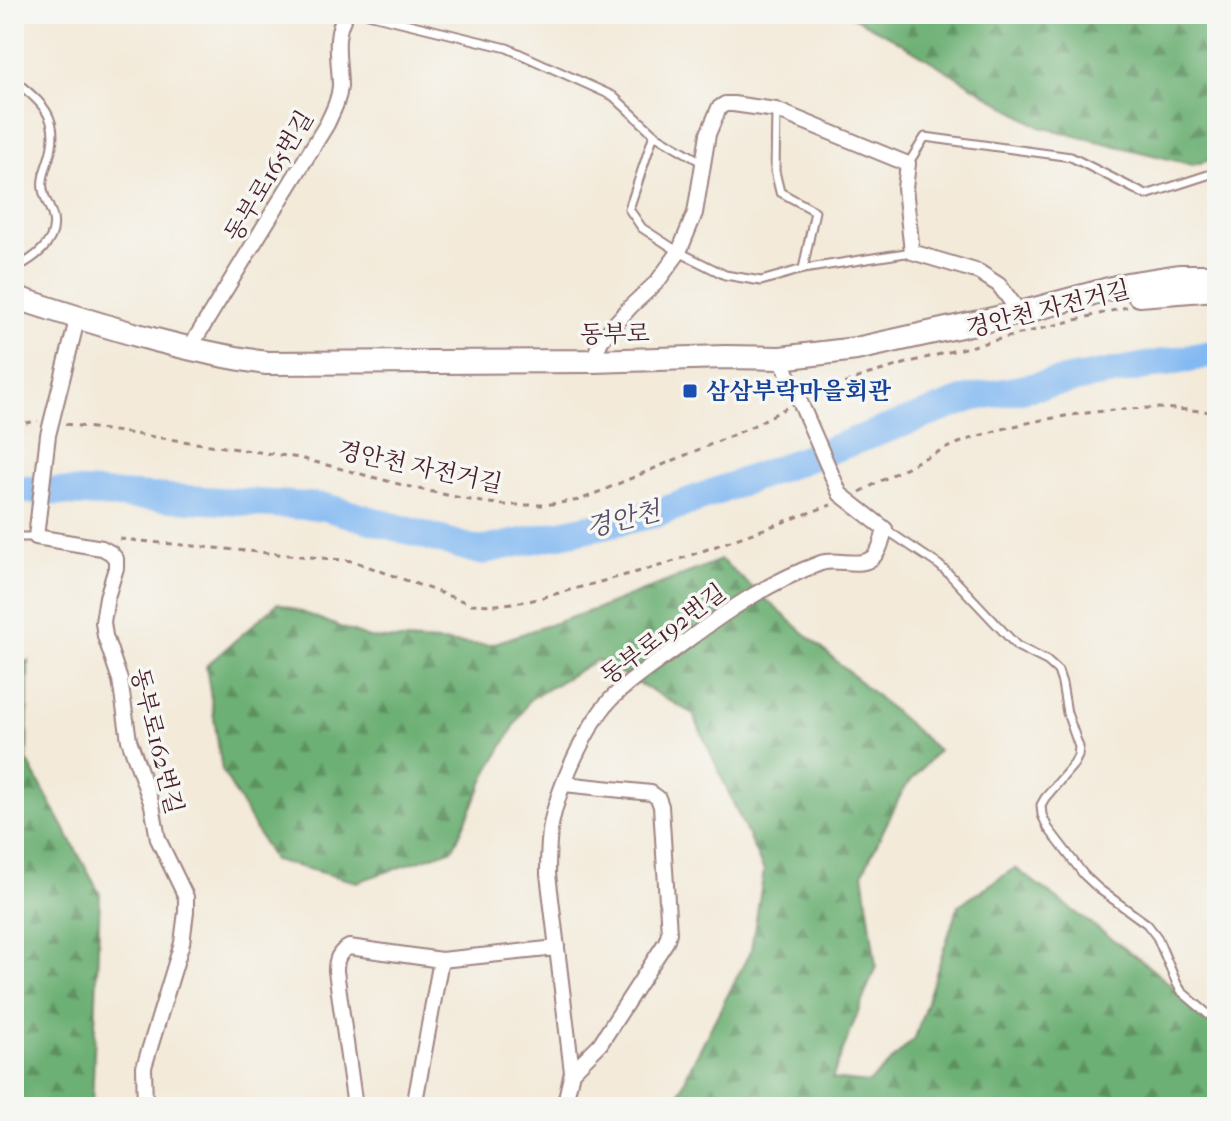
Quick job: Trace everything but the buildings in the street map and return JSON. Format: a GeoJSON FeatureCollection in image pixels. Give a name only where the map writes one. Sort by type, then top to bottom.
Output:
{"type":"FeatureCollection","features":[{"type":"Feature","properties":{"kind":"main road","name":"동부로"},"geometry":{"type":"LineString","coordinates":[[14,297],[77,320],[189,349],[267,363],[725,357],[783,363],[1020,313],[1127,284],[1179,276],[1217,276]]}},
{"type":"Feature","properties":{"kind":"main road"},"geometry":{"type":"LineString","coordinates":[[14,307],[77,320],[187,359],[271,372],[858,361],[1134,296],[1217,289]]}},
{"type":"Feature","properties":{"kind":"street","name":"동부로165번길"},"geometry":{"type":"LineString","coordinates":[[189,349],[337,103],[340,88],[338,33],[346,14]]}},
{"type":"Feature","properties":{"kind":"street"},"geometry":{"type":"LineString","coordinates":[[592,361],[601,341],[657,282],[679,252],[695,213],[708,134],[719,108],[725,104],[776,110],[908,164],[905,188],[912,252],[979,272],[999,285],[1020,313]]}},
{"type":"Feature","properties":{"kind":"street"},"geometry":{"type":"LineString","coordinates":[[36,537],[50,428],[77,320]]}},
{"type":"Feature","properties":{"kind":"street"},"geometry":{"type":"LineString","coordinates":[[783,363],[844,497],[885,529]]}},
{"type":"Feature","properties":{"kind":"street","name":"동부로192번길"},"geometry":{"type":"LineString","coordinates":[[564,1107],[572,1072],[548,852],[552,821],[564,784],[587,733],[601,712],[625,687],[748,597],[822,563],[869,560],[876,555],[885,529]]}},
{"type":"Feature","properties":{"kind":"street","name":"동부로162번길"},"geometry":{"type":"LineString","coordinates":[[36,537],[102,548],[116,559],[103,622],[105,636],[120,680],[129,740],[152,805],[158,839],[186,897],[182,943],[144,1067],[145,1107]]}},
{"type":"Feature","properties":{"kind":"street"},"geometry":{"type":"LineString","coordinates":[[564,784],[651,793],[658,798],[669,933],[600,1044],[572,1072]]}},
{"type":"Feature","properties":{"kind":"street"},"geometry":{"type":"LineString","coordinates":[[355,1107],[336,971],[338,955],[349,947],[441,960],[557,948]]}},
{"type":"Feature","properties":{"kind":"street"},"geometry":{"type":"LineString","coordinates":[[414,1107],[441,960]]}},
{"type":"Feature","properties":{"kind":"lane"},"geometry":{"type":"LineString","coordinates":[[368,14],[507,48],[613,96],[654,134],[703,163]]}},
{"type":"Feature","properties":{"kind":"lane"},"geometry":{"type":"LineString","coordinates":[[14,80],[39,101],[51,120],[52,151],[42,187],[54,221],[52,234],[43,249],[14,269]]}},
{"type":"Feature","properties":{"kind":"lane"},"geometry":{"type":"LineString","coordinates":[[776,110],[775,171],[780,192],[815,211],[803,269]]}},
{"type":"Feature","properties":{"kind":"lane"},"geometry":{"type":"LineString","coordinates":[[654,134],[629,209],[642,228],[679,252],[725,275],[761,281],[803,269],[912,252]]}},
{"type":"Feature","properties":{"kind":"lane"},"geometry":{"type":"LineString","coordinates":[[908,164],[925,137],[1071,157],[1146,195],[1217,172]]}},
{"type":"Feature","properties":{"kind":"lane"},"geometry":{"type":"LineString","coordinates":[[885,529],[939,565],[1017,646],[1047,661],[1058,671],[1067,713],[1079,747],[1074,764],[1041,805],[1042,815],[1048,828],[1084,875],[1147,924],[1157,937],[1182,992],[1217,1019]]}},
{"type":"Feature","properties":{"kind":"lane"},"geometry":{"type":"LineString","coordinates":[[14,537],[36,537]]}},
{"type":"Feature","properties":{"kind":"path"},"geometry":{"type":"LineString","coordinates":[[1104,14],[1110,14]]}},
{"type":"Feature","properties":{"kind":"path","name":"경안천 자전거길"},"geometry":{"type":"LineString","coordinates":[[14,425],[35,421],[50,428],[300,458],[475,501],[544,505],[580,500],[866,375],[1126,307]]}},
{"type":"Feature","properties":{"kind":"path"},"geometry":{"type":"LineString","coordinates":[[108,538],[353,561],[460,601],[497,605],[529,601],[663,565],[844,497],[960,443],[1015,427],[1110,410],[1153,408],[1217,412]]}},
{"type":"Feature","properties":{"kind":"green space"},"geometry":{"type":"Polygon","coordinates":[[[847,14],[1217,14],[1217,158],[1193,165],[1040,127],[847,14]]]}},
{"type":"Feature","properties":{"kind":"green space"},"geometry":{"type":"Polygon","coordinates":[[[721,560],[938,750],[903,790],[863,872],[876,966],[832,1079],[869,1083],[915,1038],[958,906],[1015,868],[1142,961],[1217,1024],[1217,1107],[674,1107],[689,1070],[751,950],[764,871],[693,714],[597,660],[529,700],[488,772],[453,849],[357,882],[273,860],[222,770],[206,666],[278,603],[369,638],[489,645],[605,606],[721,560]]]}},
{"type":"Feature","properties":{"kind":"green space"},"geometry":{"type":"Polygon","coordinates":[[[28,661],[27,760],[100,894],[92,1107],[14,1107],[14,668],[28,661]]]}},
{"type":"Feature","properties":{"kind":"waterway","name":"경안천"},"geometry":{"type":"LineString","coordinates":[[14,489],[325,507],[480,551],[655,514],[971,398],[1217,353]]}},
{"type":"Feature","properties":{"kind":"place","name":"삼삼부락마을회관"},"geometry":{"type":"Point","coordinates":[690,391]}}]}
